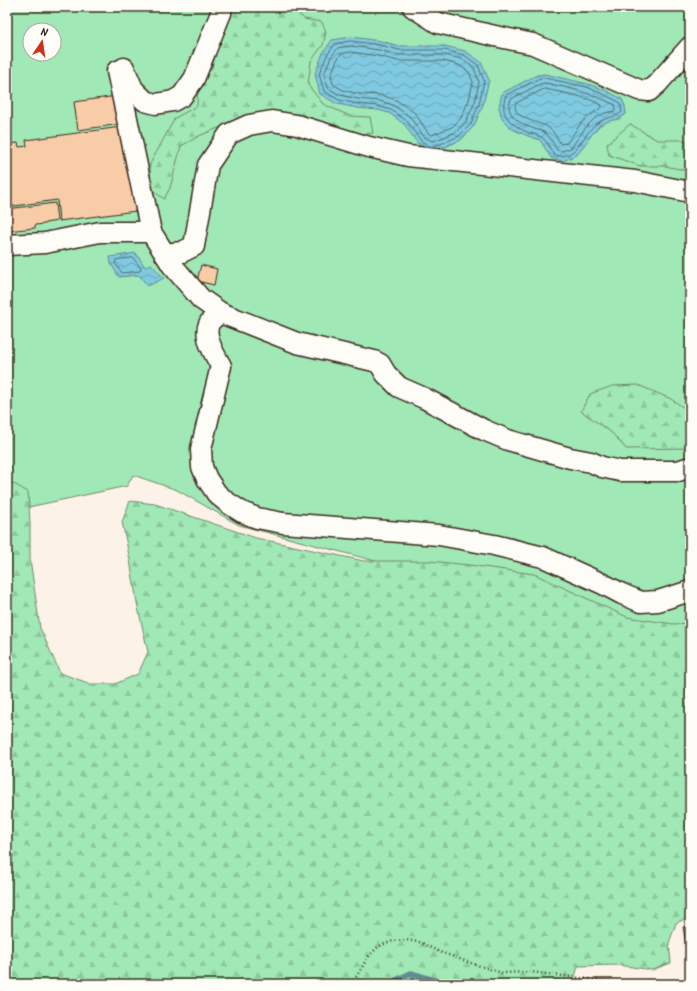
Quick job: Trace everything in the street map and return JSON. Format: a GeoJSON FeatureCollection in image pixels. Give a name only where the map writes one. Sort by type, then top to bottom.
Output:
{"type":"FeatureCollection","features":[{"type":"Feature","properties":{"kind":"street"},"geometry":{"type":"LineString","coordinates":[[222,7],[221,13],[194,79],[182,96],[173,101],[156,104],[145,101],[133,89],[120,69],[151,232],[172,265],[201,299],[221,313],[297,343],[374,361],[380,364],[386,374],[399,387],[424,398],[484,430],[508,440],[570,458],[592,462],[602,467],[620,471],[678,470],[690,467]]}},
{"type":"Feature","properties":{"kind":"street"},"geometry":{"type":"LineString","coordinates":[[413,7],[438,23],[533,44],[638,90],[649,91],[690,48]]}},
{"type":"Feature","properties":{"kind":"street"},"geometry":{"type":"LineString","coordinates":[[165,254],[182,252],[194,246],[208,165],[229,134],[249,125],[272,121],[297,126],[369,147],[408,156],[635,181],[690,192]]}},
{"type":"Feature","properties":{"kind":"street"},"geometry":{"type":"LineString","coordinates":[[7,245],[45,243],[100,232],[151,232]]}},
{"type":"Feature","properties":{"kind":"street"},"geometry":{"type":"LineString","coordinates":[[221,313],[210,322],[207,330],[210,344],[221,366],[201,449],[202,467],[207,479],[218,494],[242,512],[257,518],[284,522],[438,535],[494,545],[544,557],[641,602],[658,601],[690,591]]}},
{"type":"Feature","properties":{"kind":"path"},"geometry":{"type":"LineString","coordinates":[[352,984],[368,957],[379,946],[393,941],[406,940],[419,942],[469,963],[502,973],[531,972],[612,982],[654,984]]}},
{"type":"Feature","properties":{"kind":"green space"},"geometry":{"type":"Polygon","coordinates":[[[7,7],[690,7],[690,622],[644,632],[239,525],[177,490],[133,475],[127,486],[24,508],[7,514],[7,7]]]}},
{"type":"Feature","properties":{"kind":"green space"},"geometry":{"type":"Polygon","coordinates":[[[229,7],[293,7],[304,19],[322,22],[326,32],[323,45],[311,61],[308,85],[323,104],[350,116],[370,117],[373,133],[350,136],[242,118],[199,136],[181,146],[170,188],[164,199],[151,189],[150,164],[175,118],[197,106],[198,85],[212,68],[229,7]]]}},
{"type":"Feature","properties":{"kind":"green space"},"geometry":{"type":"Polygon","coordinates":[[[630,124],[657,140],[684,140],[690,142],[690,171],[665,166],[640,166],[609,155],[607,144],[630,124]]]}},
{"type":"Feature","properties":{"kind":"green space"},"geometry":{"type":"Polygon","coordinates":[[[638,385],[671,399],[690,412],[690,448],[626,449],[612,433],[581,411],[590,394],[612,386],[638,385]]]}},
{"type":"Feature","properties":{"kind":"green space"},"geometry":{"type":"Polygon","coordinates":[[[7,480],[28,492],[30,559],[40,628],[60,673],[91,684],[115,684],[138,674],[148,652],[122,522],[130,501],[155,504],[256,538],[364,561],[430,561],[534,574],[627,617],[673,624],[690,623],[690,917],[676,923],[669,943],[671,963],[652,970],[619,965],[578,966],[573,984],[7,984],[7,480]]]}},
{"type":"Feature","properties":{"kind":"water"},"geometry":{"type":"Polygon","coordinates":[[[351,37],[381,41],[399,46],[445,46],[465,51],[481,62],[489,80],[483,105],[474,126],[461,140],[431,151],[418,144],[404,124],[389,113],[337,104],[320,94],[315,74],[323,53],[332,40],[351,37]]]}},
{"type":"Feature","properties":{"kind":"water"},"geometry":{"type":"Polygon","coordinates":[[[545,74],[588,84],[605,90],[622,99],[626,114],[619,119],[600,125],[577,155],[563,161],[551,158],[540,140],[512,129],[502,119],[499,107],[502,93],[537,75],[545,74]]]}},
{"type":"Feature","properties":{"kind":"water"},"geometry":{"type":"Polygon","coordinates":[[[136,253],[145,267],[151,264],[164,278],[148,286],[139,275],[119,277],[111,264],[110,257],[136,253]]]}},
{"type":"Feature","properties":{"kind":"building"},"geometry":{"type":"Polygon","coordinates":[[[117,96],[121,124],[78,130],[74,102],[117,96]]]}},
{"type":"Feature","properties":{"kind":"building"},"geometry":{"type":"Polygon","coordinates":[[[121,127],[126,143],[136,211],[59,221],[57,200],[7,207],[7,144],[18,143],[19,147],[27,146],[26,140],[121,127]]]}},
{"type":"Feature","properties":{"kind":"building"},"geometry":{"type":"Polygon","coordinates":[[[55,203],[57,221],[35,225],[35,228],[7,231],[7,209],[55,203]]]}},
{"type":"Feature","properties":{"kind":"building"},"geometry":{"type":"Polygon","coordinates":[[[201,265],[217,269],[214,285],[197,281],[201,265]]]}},
{"type":"Feature","properties":{"kind":"building"},"geometry":{"type":"Polygon","coordinates":[[[690,926],[690,949],[687,950],[683,927],[690,926]]]}},
{"type":"Feature","properties":{"kind":"waterway"},"geometry":{"type":"LineString","coordinates":[[394,984],[396,980],[411,973],[434,980],[439,984]]}}]}
